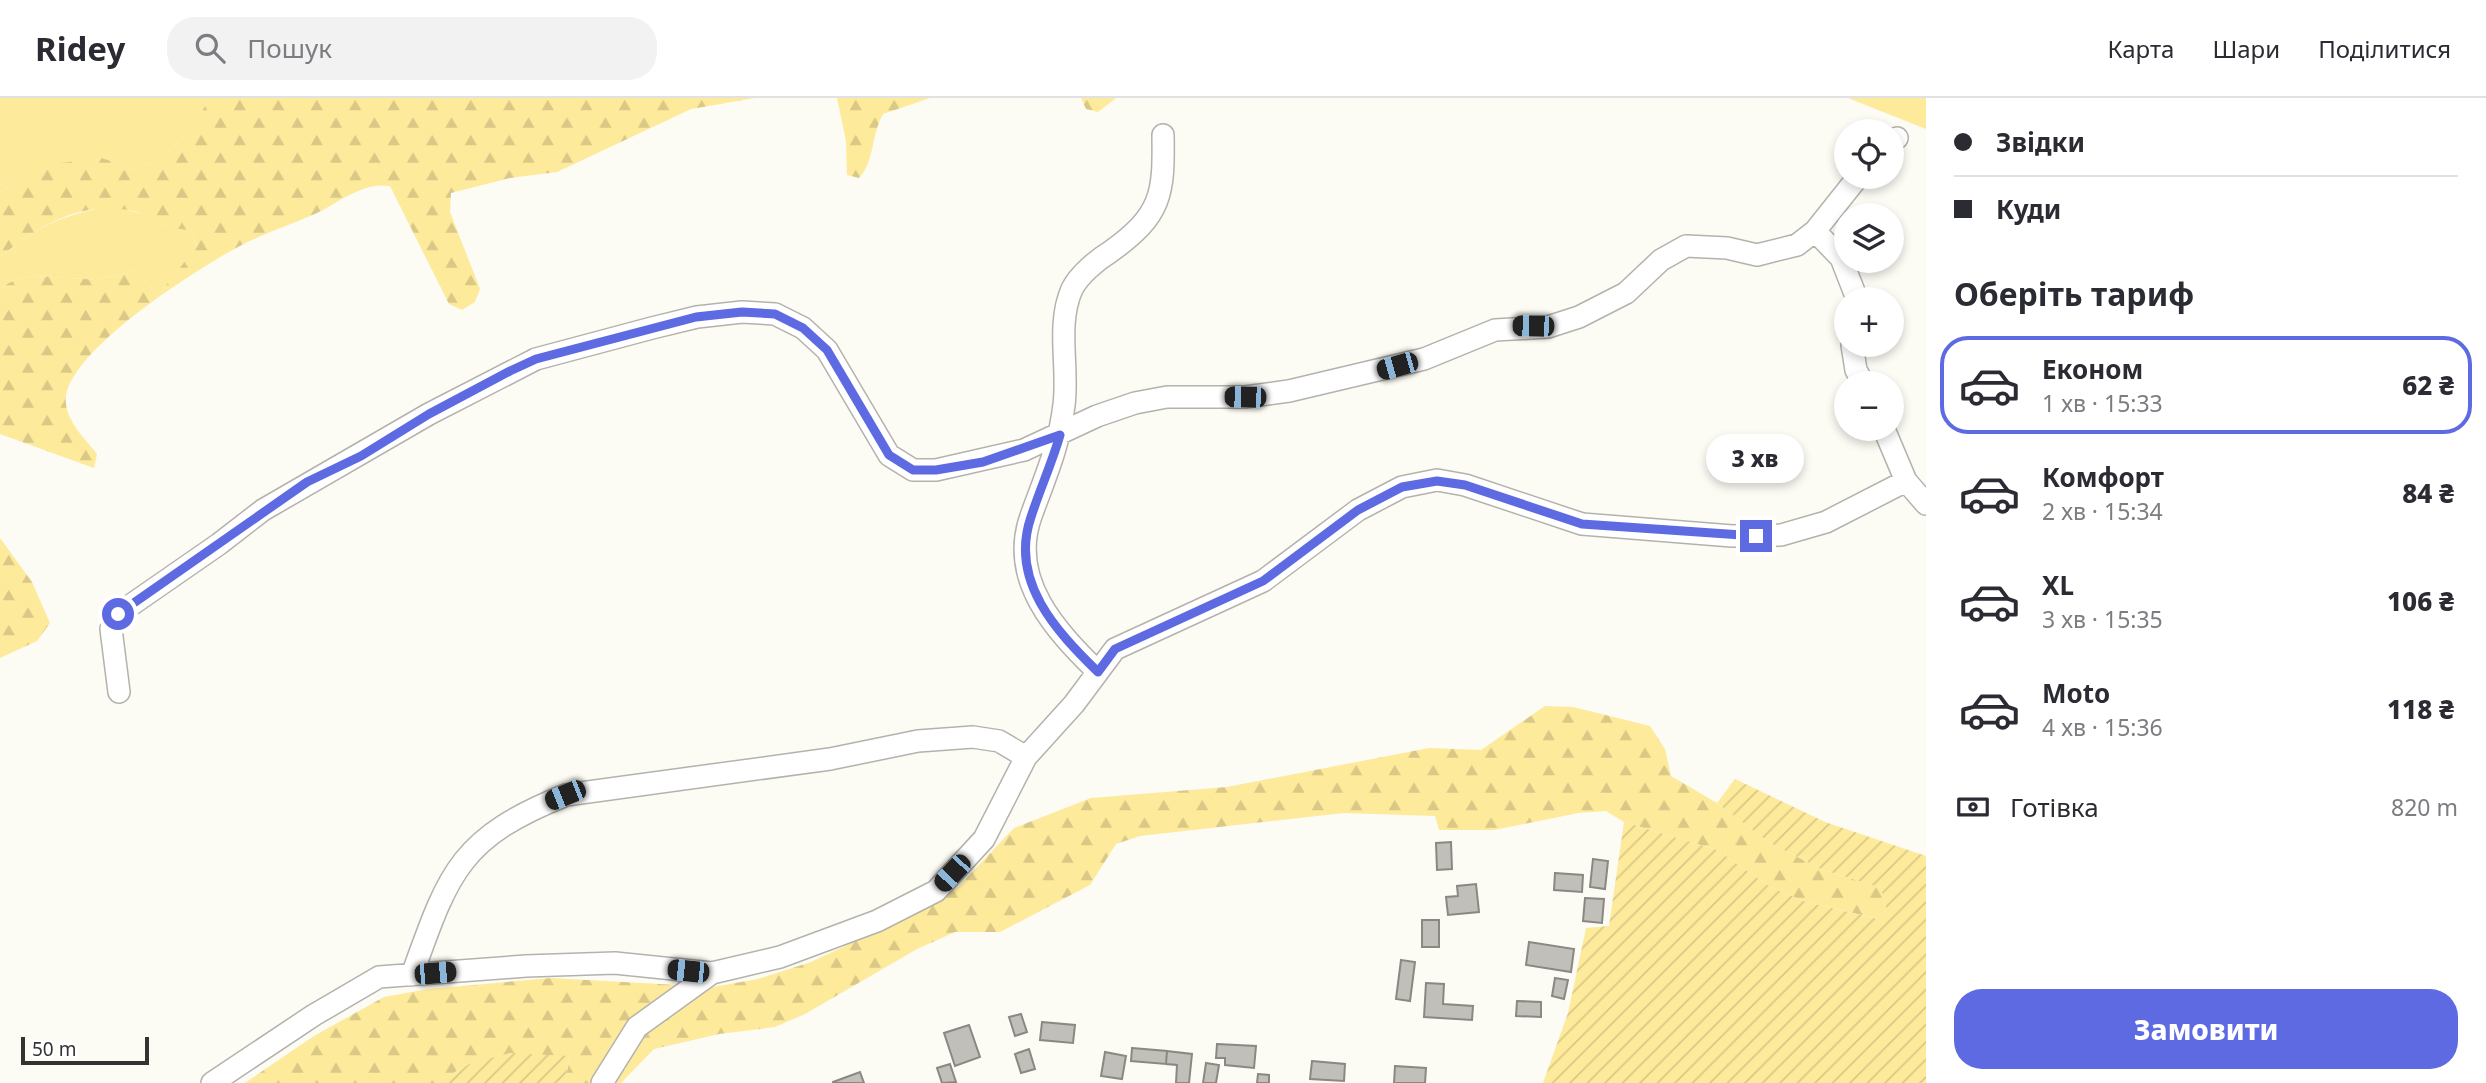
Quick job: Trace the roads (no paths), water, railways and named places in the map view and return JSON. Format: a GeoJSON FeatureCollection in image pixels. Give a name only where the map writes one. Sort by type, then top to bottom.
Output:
{"type":"FeatureCollection","features":[{"type":"Feature","properties":{"kind":"street"},"geometry":{"type":"LineString","coordinates":[[1098,672],[1064,639],[1040,605],[1029,579],[1026,550],[1030,519],[1048,478],[1060,435],[1066,394],[1063,339],[1073,289],[1099,259],[1123,243],[1154,208],[1162,194],[1163,135]]}},
{"type":"Feature","properties":{"kind":"street"},"geometry":{"type":"LineString","coordinates":[[119,692],[111,629],[118,614],[307,482],[536,359],[696,317],[742,312],[775,314],[803,328],[827,350],[889,455],[913,470],[936,470],[983,462],[1060,435],[1097,416],[1135,402],[1167,397],[1245,397],[1289,391],[1424,359],[1495,330],[1548,327],[1579,317],[1616,299],[1661,260],[1686,246],[1727,248],[1757,255],[1797,245],[1815,231],[1848,189]]}},
{"type":"Feature","properties":{"kind":"street"},"geometry":{"type":"LineString","coordinates":[[1815,231],[1841,258],[1852,287]]}},
{"type":"Feature","properties":{"kind":"street"},"geometry":{"type":"LineString","coordinates":[[1889,441],[1906,481],[1926,503]]}},
{"type":"Feature","properties":{"kind":"street"},"geometry":{"type":"LineString","coordinates":[[212,1083],[314,1015],[379,977],[526,966],[615,963],[712,973],[780,957],[877,921],[936,891],[984,839],[1026,757],[1115,649],[1263,581],[1358,510],[1402,487],[1446,482],[1465,485],[1582,524],[1732,536],[1781,535],[1826,522],[1906,481]]}},
{"type":"Feature","properties":{"kind":"street"},"geometry":{"type":"LineString","coordinates":[[412,975],[443,891],[459,864],[489,835],[531,809],[565,795],[830,759],[918,741],[986,738],[999,741],[1026,757]]}},
{"type":"Feature","properties":{"kind":"street"},"geometry":{"type":"LineString","coordinates":[[602,1083],[637,1027],[712,973]]}}]}
